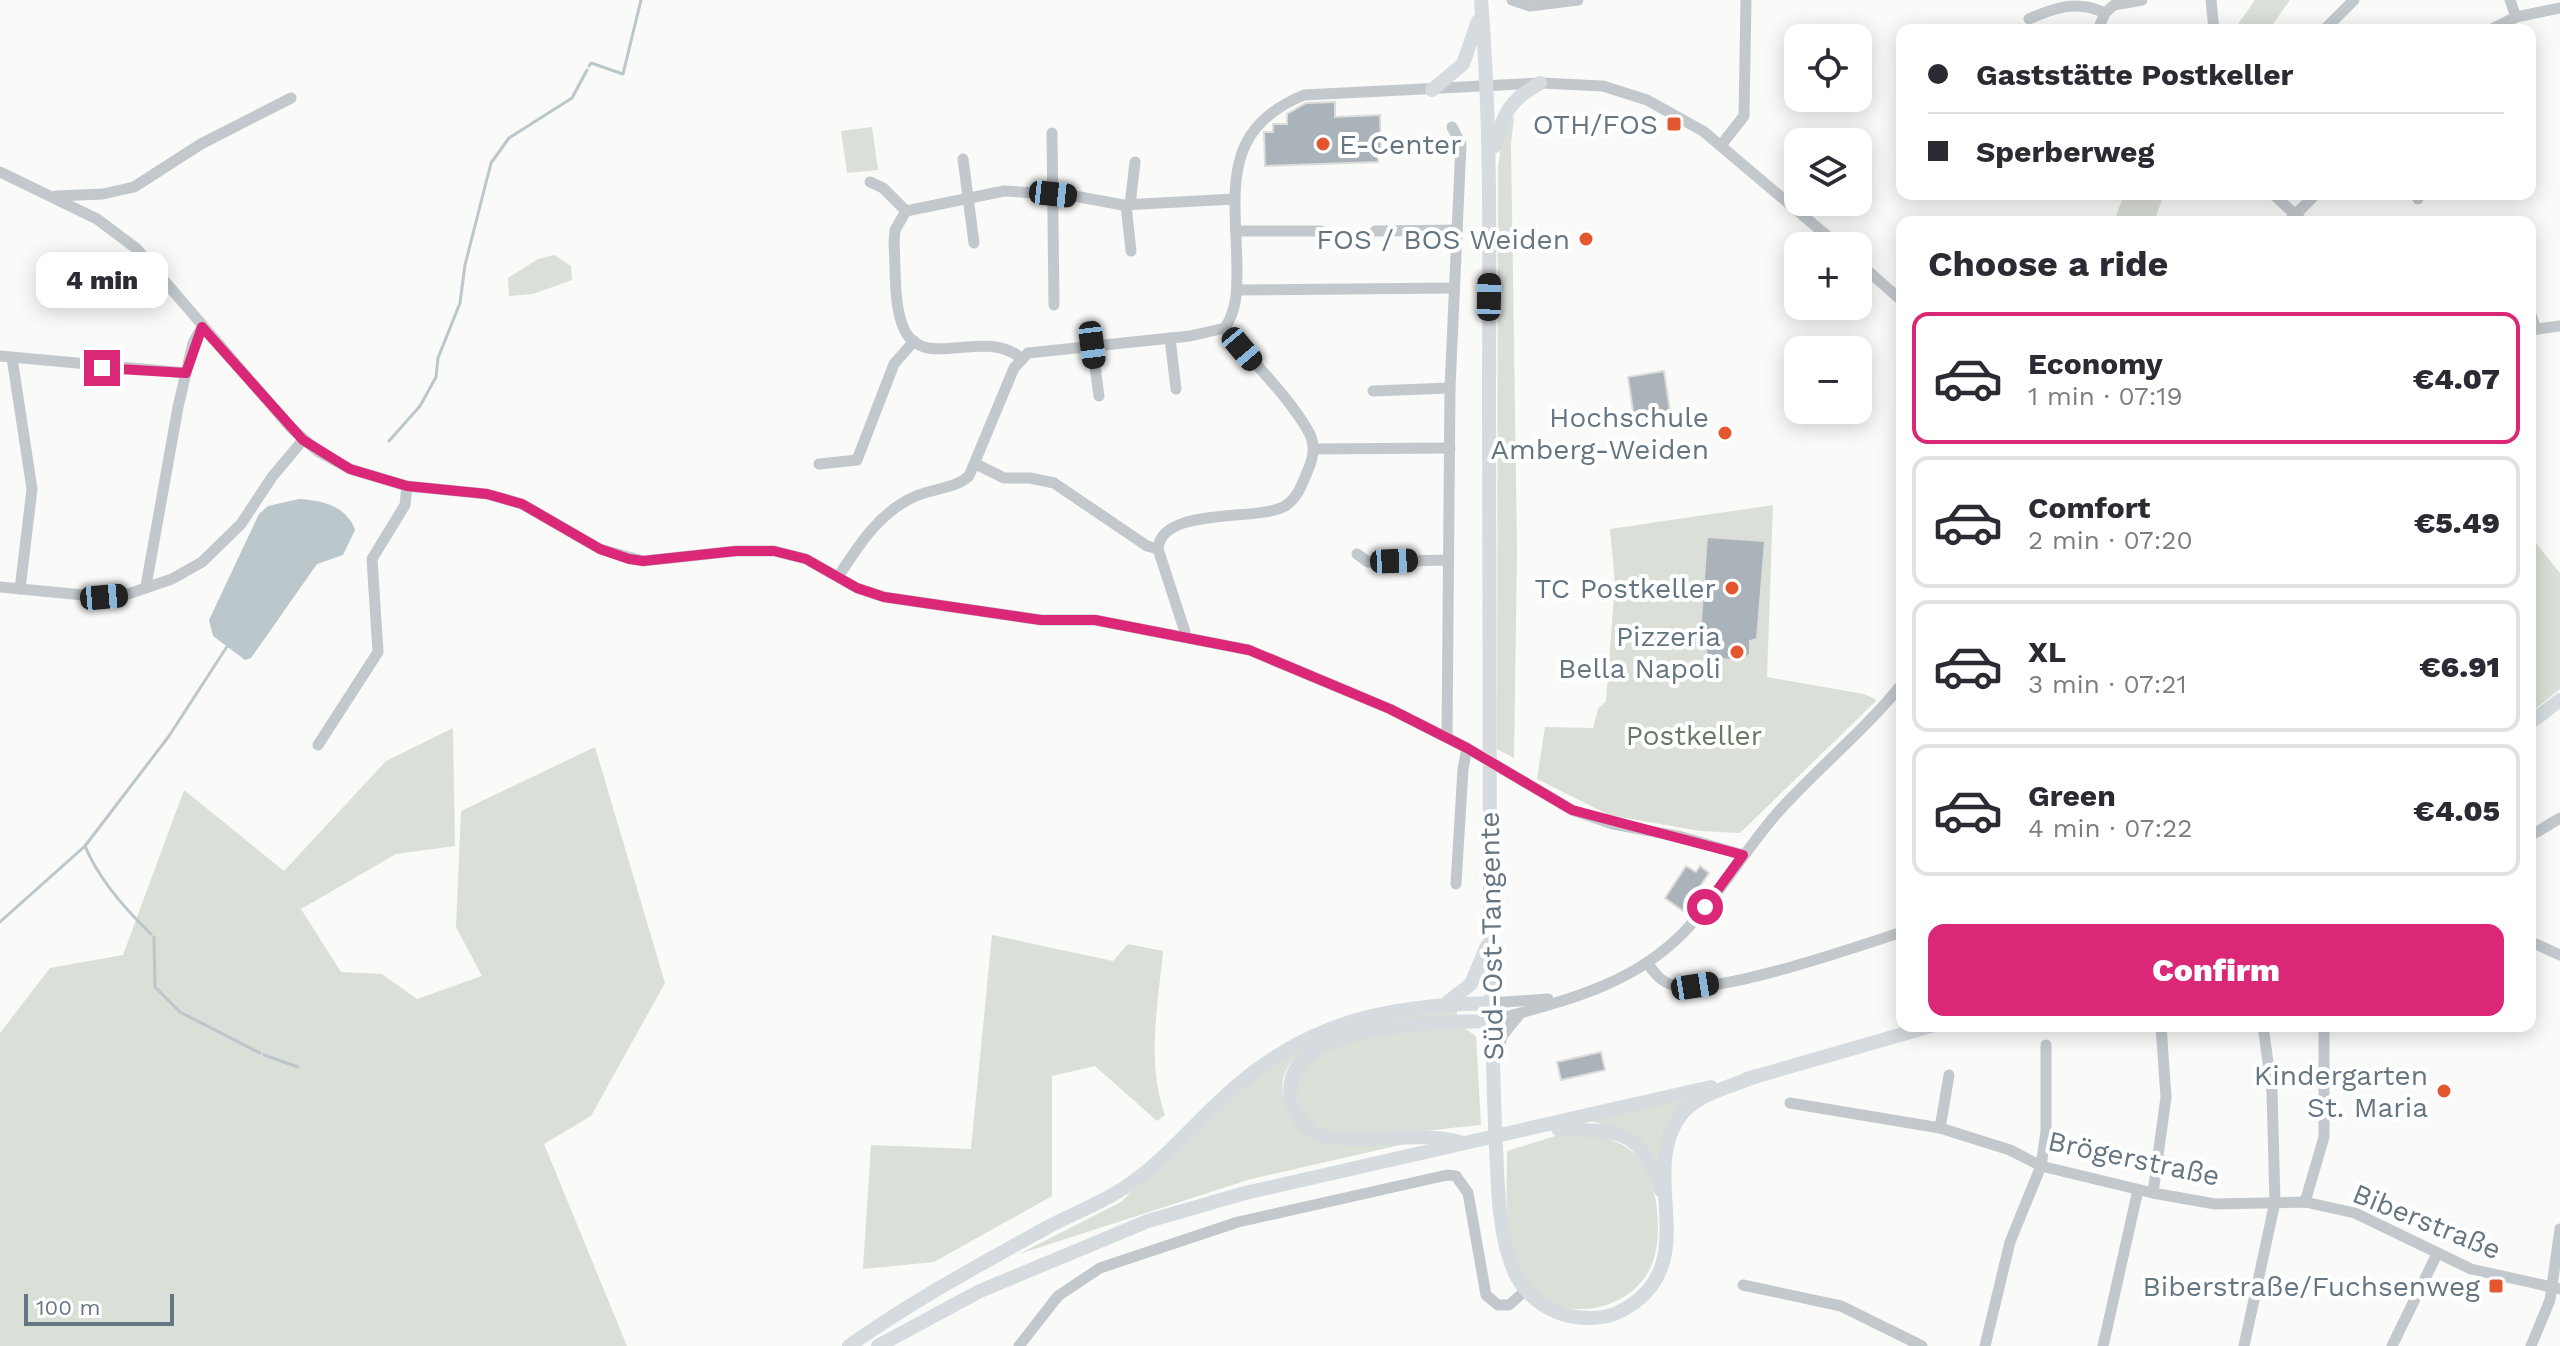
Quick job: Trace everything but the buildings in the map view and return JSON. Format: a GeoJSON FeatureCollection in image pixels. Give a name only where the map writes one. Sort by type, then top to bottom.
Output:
{"type":"FeatureCollection","features":[{"type":"Feature","properties":{"kind":"main road","name":"Süd-Ost-Tangente"},"geometry":{"type":"LineString","coordinates":[[1481,4],[1490,170],[1491,1021],[1504,1241],[1512,1268],[1526,1290]]}},
{"type":"Feature","properties":{"kind":"main road"},"geometry":{"type":"LineString","coordinates":[[1432,90],[1463,64],[1481,4]]}},
{"type":"Feature","properties":{"kind":"main road"},"geometry":{"type":"LineString","coordinates":[[1490,170],[1500,121],[1507,108],[1522,93],[1540,83]]}},
{"type":"Feature","properties":{"kind":"main road"},"geometry":{"type":"LineString","coordinates":[[2536,718],[2560,700]]}},
{"type":"Feature","properties":{"kind":"main road"},"geometry":{"type":"LineString","coordinates":[[1445,1004],[1471,984],[1491,938]]}},
{"type":"Feature","properties":{"kind":"main road"},"geometry":{"type":"LineString","coordinates":[[849,1346],[974,1268],[1137,1178],[1232,1089],[1289,1047],[1352,1019],[1389,1010],[1491,1003]]}},
{"type":"Feature","properties":{"kind":"main road"},"geometry":{"type":"LineString","coordinates":[[1468,1142],[1437,1136],[1319,1135],[1298,1117],[1292,1104],[1292,1081],[1312,1053],[1355,1034],[1395,1025],[1491,1021]]}},
{"type":"Feature","properties":{"kind":"main road"},"geometry":{"type":"LineString","coordinates":[[878,1346],[980,1291],[1148,1221],[1245,1193],[1756,1076],[1910,1032]]}},
{"type":"Feature","properties":{"kind":"main road"},"geometry":{"type":"LineString","coordinates":[[1526,1290],[1545,1306],[1565,1316],[1590,1319],[1628,1307],[1660,1274],[1667,1251],[1666,1154],[1678,1118],[1691,1103],[1756,1076]]}},
{"type":"Feature","properties":{"kind":"main road"},"geometry":{"type":"LineString","coordinates":[[1530,1129],[1600,1128],[1626,1137],[1647,1156],[1667,1210]]}},
{"type":"Feature","properties":{"kind":"street"},"geometry":{"type":"LineString","coordinates":[[1512,0],[1530,6],[1578,0]]}},
{"type":"Feature","properties":{"kind":"street"},"geometry":{"type":"LineString","coordinates":[[1722,144],[1744,116],[1746,0]]}},
{"type":"Feature","properties":{"kind":"street"},"geometry":{"type":"LineString","coordinates":[[2100,24],[2105,13],[2114,5],[2142,0]]}},
{"type":"Feature","properties":{"kind":"street"},"geometry":{"type":"LineString","coordinates":[[2211,0],[2213,24]]}},
{"type":"Feature","properties":{"kind":"street"},"geometry":{"type":"LineString","coordinates":[[2330,24],[2354,0]]}},
{"type":"Feature","properties":{"kind":"street"},"geometry":{"type":"LineString","coordinates":[[2510,0],[2516,17]]}},
{"type":"Feature","properties":{"kind":"street"},"geometry":{"type":"LineString","coordinates":[[2029,19],[2066,5],[2091,6],[2105,13]]}},
{"type":"Feature","properties":{"kind":"street"},"geometry":{"type":"LineString","coordinates":[[2502,24],[2516,17],[2560,8]]}},
{"type":"Feature","properties":{"kind":"street"},"geometry":{"type":"LineString","coordinates":[[1225,328],[1237,302],[1234,199],[1237,162],[1258,122],[1286,102],[1322,91],[1432,90],[1577,82],[1628,94],[1673,112],[1722,144],[1823,232]]}},
{"type":"Feature","properties":{"kind":"street"},"geometry":{"type":"LineString","coordinates":[[55,197],[103,194],[134,187],[201,144],[291,98]]}},
{"type":"Feature","properties":{"kind":"street"},"geometry":{"type":"LineString","coordinates":[[1447,737],[1446,560],[1450,388],[1461,144],[1452,127]]}},
{"type":"Feature","properties":{"kind":"street"},"geometry":{"type":"LineString","coordinates":[[1052,133],[1054,305]]}},
{"type":"Feature","properties":{"kind":"street"},"geometry":{"type":"LineString","coordinates":[[963,159],[974,243]]}},
{"type":"Feature","properties":{"kind":"street"},"geometry":{"type":"LineString","coordinates":[[1131,251],[1128,205],[1135,162]]}},
{"type":"Feature","properties":{"kind":"street"},"geometry":{"type":"LineString","coordinates":[[0,172],[97,219],[137,249],[303,440],[350,469],[407,486],[487,494],[522,504],[613,555],[643,561],[736,551],[774,551],[806,559],[870,593],[911,602],[1041,620],[1095,620],[1186,635],[1280,661],[1447,737],[1555,802],[1590,818],[1743,855]]}},
{"type":"Feature","properties":{"kind":"street"},"geometry":{"type":"LineString","coordinates":[[870,182],[883,188],[906,211]]}},
{"type":"Feature","properties":{"kind":"street"},"geometry":{"type":"LineString","coordinates":[[1021,358],[997,344],[941,350],[928,349],[914,341],[902,322],[894,243],[895,230],[906,211],[1004,191],[1053,194],[1128,205],[1234,199]]}},
{"type":"Feature","properties":{"kind":"street"},"geometry":{"type":"LineString","coordinates":[[2279,200],[2293,216]]}},
{"type":"Feature","properties":{"kind":"street"},"geometry":{"type":"LineString","coordinates":[[2298,216],[2311,200]]}},
{"type":"Feature","properties":{"kind":"street"},"geometry":{"type":"LineString","coordinates":[[1375,231],[1457,230]]}},
{"type":"Feature","properties":{"kind":"street"},"geometry":{"type":"LineString","coordinates":[[1236,231],[1321,231]]}},
{"type":"Feature","properties":{"kind":"street"},"geometry":{"type":"LineString","coordinates":[[1872,274],[1896,296]]}},
{"type":"Feature","properties":{"kind":"street"},"geometry":{"type":"LineString","coordinates":[[1237,290],[1453,288]]}},
{"type":"Feature","properties":{"kind":"street"},"geometry":{"type":"LineString","coordinates":[[2536,330],[2560,326]]}},
{"type":"Feature","properties":{"kind":"street"},"geometry":{"type":"LineString","coordinates":[[146,586],[186,373],[202,327]]}},
{"type":"Feature","properties":{"kind":"street"},"geometry":{"type":"LineString","coordinates":[[838,577],[861,540],[885,517],[911,498],[962,482],[976,464],[1021,358],[1039,350],[1170,338],[1225,328]]}},
{"type":"Feature","properties":{"kind":"street"},"geometry":{"type":"LineString","coordinates":[[1186,635],[1158,549],[1159,540],[1182,523],[1281,508],[1298,493],[1314,449],[1307,429],[1225,328]]}},
{"type":"Feature","properties":{"kind":"street"},"geometry":{"type":"LineString","coordinates":[[1170,338],[1176,389]]}},
{"type":"Feature","properties":{"kind":"street"},"geometry":{"type":"LineString","coordinates":[[819,464],[857,460],[894,364],[914,341]]}},
{"type":"Feature","properties":{"kind":"street"},"geometry":{"type":"LineString","coordinates":[[1092,345],[1099,396]]}},
{"type":"Feature","properties":{"kind":"street"},"geometry":{"type":"LineString","coordinates":[[20,589],[32,489],[6,357],[186,373]]}},
{"type":"Feature","properties":{"kind":"street"},"geometry":{"type":"LineString","coordinates":[[1373,391],[1450,388]]}},
{"type":"Feature","properties":{"kind":"street"},"geometry":{"type":"LineString","coordinates":[[0,587],[104,597],[125,595],[186,572],[220,546],[241,524],[272,477],[303,440]]}},
{"type":"Feature","properties":{"kind":"street"},"geometry":{"type":"LineString","coordinates":[[1314,449],[1450,448]]}},
{"type":"Feature","properties":{"kind":"street"},"geometry":{"type":"LineString","coordinates":[[976,464],[1004,478],[1030,478],[1054,483],[1147,546],[1158,549]]}},
{"type":"Feature","properties":{"kind":"street"},"geometry":{"type":"LineString","coordinates":[[318,745],[378,652],[372,559],[405,505],[407,486]]}},
{"type":"Feature","properties":{"kind":"street"},"geometry":{"type":"LineString","coordinates":[[1357,554],[1368,562],[1446,560]]}},
{"type":"Feature","properties":{"kind":"street"},"geometry":{"type":"LineString","coordinates":[[1491,1021],[1608,986],[1648,964],[1687,929],[1781,809],[1865,728],[1896,691]]}},
{"type":"Feature","properties":{"kind":"street"},"geometry":{"type":"LineString","coordinates":[[1456,884],[1467,748]]}},
{"type":"Feature","properties":{"kind":"street"},"geometry":{"type":"LineString","coordinates":[[2536,832],[2560,818]]}},
{"type":"Feature","properties":{"kind":"street"},"geometry":{"type":"LineString","coordinates":[[1648,964],[1662,981],[1681,987],[1695,986],[1813,960],[1896,934]]}},
{"type":"Feature","properties":{"kind":"street"},"geometry":{"type":"LineString","coordinates":[[2536,944],[2560,955]]}},
{"type":"Feature","properties":{"kind":"street"},"geometry":{"type":"LineString","coordinates":[[1491,1003],[1577,997]]}},
{"type":"Feature","properties":{"kind":"street"},"geometry":{"type":"LineString","coordinates":[[1493,1071],[1502,1036],[1523,1012]]}},
{"type":"Feature","properties":{"kind":"street"},"geometry":{"type":"LineString","coordinates":[[2153,1193],[2166,1097],[2161,1032]]}},
{"type":"Feature","properties":{"kind":"street"},"geometry":{"type":"LineString","coordinates":[[2244,1346],[2275,1202],[2272,1091],[2264,1032]]}},
{"type":"Feature","properties":{"kind":"street"},"geometry":{"type":"LineString","coordinates":[[2305,1202],[2324,1137],[2324,1032]]}},
{"type":"Feature","properties":{"kind":"street"},"geometry":{"type":"LineString","coordinates":[[1985,1346],[2010,1242],[2041,1166],[2046,1132],[2046,1045]]}},
{"type":"Feature","properties":{"kind":"street"},"geometry":{"type":"LineString","coordinates":[[1940,1128],[1949,1075]]}},
{"type":"Feature","properties":{"kind":"street","name":"Brögerstraße"},"geometry":{"type":"LineString","coordinates":[[1790,1103],[1940,1128],[2010,1150],[2041,1166],[2138,1190],[2215,1204],[2275,1202]]}},
{"type":"Feature","properties":{"kind":"street"},"geometry":{"type":"LineString","coordinates":[[1019,1346],[1058,1296],[1100,1268],[1238,1222],[1447,1175],[1456,1176],[1468,1193],[1486,1295],[1498,1305],[1509,1305],[1526,1290]]}},
{"type":"Feature","properties":{"kind":"street"},"geometry":{"type":"LineString","coordinates":[[2103,1346],[2138,1190]]}},
{"type":"Feature","properties":{"kind":"street","name":"Biberstraße"},"geometry":{"type":"LineString","coordinates":[[2275,1202],[2305,1202],[2355,1213],[2481,1273],[2556,1288]]}},
{"type":"Feature","properties":{"kind":"street"},"geometry":{"type":"LineString","coordinates":[[2531,1346],[2556,1288],[2560,1229]]}},
{"type":"Feature","properties":{"kind":"street"},"geometry":{"type":"LineString","coordinates":[[2392,1346],[2437,1254]]}},
{"type":"Feature","properties":{"kind":"street"},"geometry":{"type":"LineString","coordinates":[[1743,1285],[1841,1306],[1922,1346]]}},
{"type":"Feature","properties":{"kind":"green space"},"geometry":{"type":"Polygon","coordinates":[[[2255,0],[2290,0],[2273,24],[2238,24],[2255,0]]]}},
{"type":"Feature","properties":{"kind":"green space"},"geometry":{"type":"Polygon","coordinates":[[[1506,114],[1514,118],[1511,144],[1517,550],[1514,758],[1497,749],[1498,167],[1506,114]]]}},
{"type":"Feature","properties":{"kind":"green space"},"geometry":{"type":"Polygon","coordinates":[[[872,127],[878,170],[847,173],[841,131],[872,127]]]}},
{"type":"Feature","properties":{"kind":"green space"},"geometry":{"type":"Polygon","coordinates":[[[2122,200],[2162,200],[2156,216],[2116,216],[2122,200]]]}},
{"type":"Feature","properties":{"kind":"green space"},"geometry":{"type":"Polygon","coordinates":[[[554,255],[571,266],[572,280],[533,294],[509,296],[508,278],[538,259],[554,255]]]}},
{"type":"Feature","properties":{"kind":"green space","name":"Postkeller"},"geometry":{"type":"Polygon","coordinates":[[[1773,505],[1767,677],[1864,694],[1877,700],[1740,833],[1700,831],[1609,815],[1537,779],[1545,727],[1593,728],[1598,709],[1606,701],[1615,583],[1610,529],[1773,505]]]}},
{"type":"Feature","properties":{"kind":"green space"},"geometry":{"type":"Polygon","coordinates":[[[2536,543],[2560,573],[2560,689],[2536,708],[2536,543]]]}},
{"type":"Feature","properties":{"kind":"green space"},"geometry":{"type":"Polygon","coordinates":[[[453,728],[455,846],[396,854],[301,909],[341,972],[382,974],[417,999],[482,976],[456,927],[461,811],[595,747],[665,983],[591,1116],[544,1144],[627,1346],[0,1346],[0,1033],[50,968],[123,955],[184,790],[284,871],[386,761],[453,728]]]}},
{"type":"Feature","properties":{"kind":"green space"},"geometry":{"type":"Polygon","coordinates":[[[992,935],[1113,961],[1128,944],[1163,951],[1155,1054],[1159,1095],[1165,1115],[1157,1121],[1095,1066],[1052,1076],[1052,1196],[934,1262],[863,1269],[871,1145],[971,1149],[992,935]]]}},
{"type":"Feature","properties":{"kind":"green space"},"geometry":{"type":"Polygon","coordinates":[[[1457,1010],[1457,1016],[1377,1024],[1317,1043],[1296,1058],[1284,1077],[1285,1102],[1301,1129],[1426,1139],[1251,1179],[1019,1254],[1121,1202],[1229,1098],[1287,1055],[1370,1019],[1457,1010]]]}},
{"type":"Feature","properties":{"kind":"green space"},"geometry":{"type":"Polygon","coordinates":[[[1461,1026],[1476,1036],[1481,1125],[1356,1134],[1323,1129],[1304,1116],[1297,1093],[1300,1073],[1313,1058],[1335,1046],[1361,1038],[1461,1026]]]}},
{"type":"Feature","properties":{"kind":"green space"},"geometry":{"type":"Polygon","coordinates":[[[1695,1095],[1671,1119],[1661,1148],[1659,1172],[1630,1139],[1590,1121],[1695,1095]]]}},
{"type":"Feature","properties":{"kind":"green space"},"geometry":{"type":"Polygon","coordinates":[[[1584,1132],[1624,1146],[1642,1161],[1656,1202],[1658,1230],[1651,1266],[1635,1289],[1619,1300],[1582,1309],[1564,1307],[1546,1300],[1531,1289],[1520,1272],[1508,1228],[1507,1151],[1565,1133],[1584,1132]]]}},
{"type":"Feature","properties":{"kind":"shaded area"},"geometry":{"type":"Polygon","coordinates":[[[299,499],[324,503],[340,510],[355,530],[343,555],[317,564],[251,658],[245,660],[213,636],[209,620],[259,514],[268,506],[299,499]]]}},
{"type":"Feature","properties":{"kind":"waterway"},"geometry":{"type":"LineString","coordinates":[[589,66],[591,63],[623,74],[641,0]]}},
{"type":"Feature","properties":{"kind":"waterway"},"geometry":{"type":"LineString","coordinates":[[389,441],[420,406],[436,377],[438,358],[460,303],[465,265],[491,163],[509,138],[572,98],[587,70]]}},
{"type":"Feature","properties":{"kind":"waterway"},"geometry":{"type":"LineString","coordinates":[[0,922],[85,846],[169,736],[228,645]]}},
{"type":"Feature","properties":{"kind":"waterway"},"geometry":{"type":"LineString","coordinates":[[85,846],[114,893],[151,934]]}},
{"type":"Feature","properties":{"kind":"waterway"},"geometry":{"type":"LineString","coordinates":[[154,937],[155,987],[180,1012],[260,1053]]}},
{"type":"Feature","properties":{"kind":"waterway"},"geometry":{"type":"LineString","coordinates":[[264,1055],[298,1067]]}},
{"type":"Feature","properties":{"kind":"place","name":"OTH/FOS"},"geometry":{"type":"Point","coordinates":[1674,124]}},
{"type":"Feature","properties":{"kind":"place","name":"E-Center"},"geometry":{"type":"Point","coordinates":[1323,144]}},
{"type":"Feature","properties":{"kind":"place","name":"FOS / BOS Weiden"},"geometry":{"type":"Point","coordinates":[1586,239]}},
{"type":"Feature","properties":{"kind":"place","name":"Hochschule Amberg-Weiden"},"geometry":{"type":"Point","coordinates":[1725,433]}},
{"type":"Feature","properties":{"kind":"place","name":"TC Postkeller"},"geometry":{"type":"Point","coordinates":[1732,588]}},
{"type":"Feature","properties":{"kind":"place","name":"Pizzeria Bella Napoli"},"geometry":{"type":"Point","coordinates":[1737,652]}},
{"type":"Feature","properties":{"kind":"place","name":"Kindergarten St. Maria"},"geometry":{"type":"Point","coordinates":[2444,1091]}},
{"type":"Feature","properties":{"kind":"place","name":"Biberstraße/Fuchsenweg"},"geometry":{"type":"Point","coordinates":[2496,1286]}},
{"type":"Feature","properties":{"kind":"route"},"geometry":{"type":"LineString","coordinates":[[102,368],[186,373],[193,343],[202,327],[291,428],[319,452],[350,469],[382,480],[435,490],[487,494],[522,504],[613,555],[643,561],[759,549],[774,551],[806,559],[857,588],[884,597],[1041,620],[1095,620],[1186,635],[1249,650],[1390,709],[1467,748],[1555,802],[1590,818],[1682,837],[1743,855],[1705,907]]}}]}
